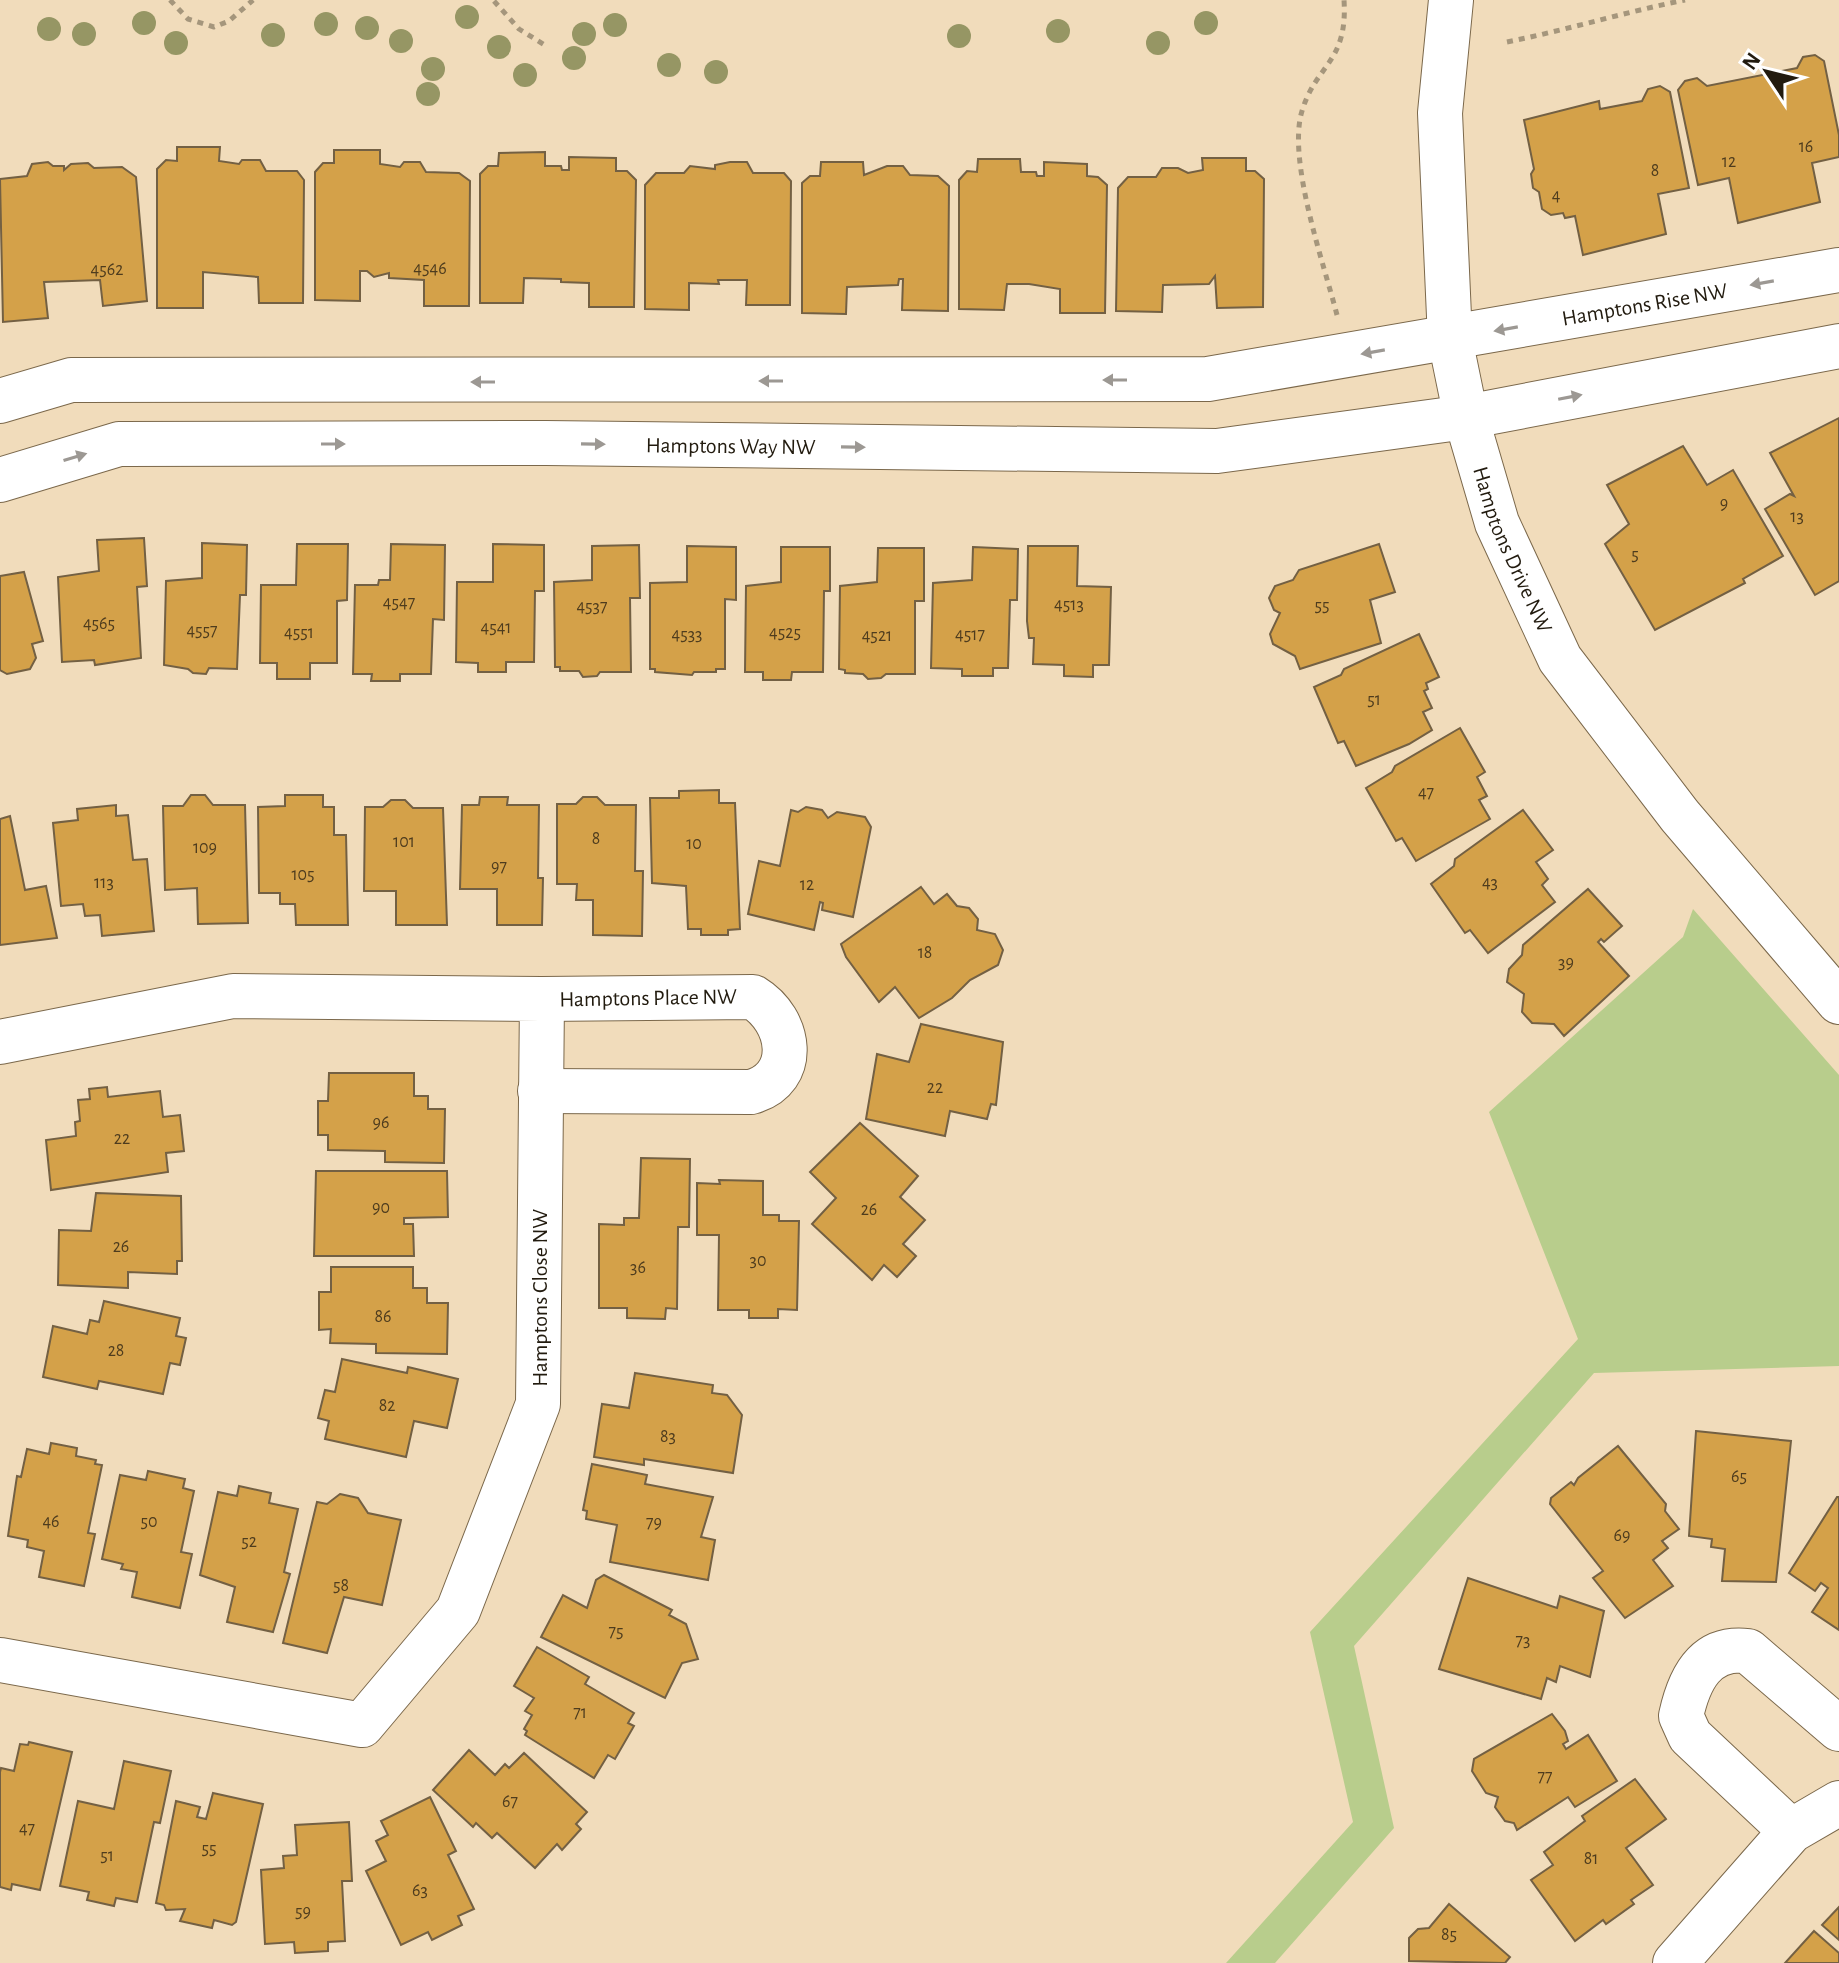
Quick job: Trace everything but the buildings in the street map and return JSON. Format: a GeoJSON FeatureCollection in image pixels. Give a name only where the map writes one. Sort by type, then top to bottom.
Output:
{"type":"FeatureCollection","features":[{"type":"Feature","properties":{"kind":"street","name":"Hamptons Drive NW"},"geometry":{"type":"LineString","coordinates":[[1451,0],[1440,113],[1450,339],[1466,417],[1497,523],[1560,659],[1680,816],[1839,1002]]}},
{"type":"Feature","properties":{"kind":"street","name":"Hamptons Rise NW"},"geometry":{"type":"LineString","coordinates":[[1450,339],[1839,270]]}},
{"type":"Feature","properties":{"kind":"street"},"geometry":{"type":"LineString","coordinates":[[0,401],[71,380],[546,382],[1208,379],[1450,339]]}},
{"type":"Feature","properties":{"kind":"street"},"geometry":{"type":"LineString","coordinates":[[1466,417],[1839,346]]}},
{"type":"Feature","properties":{"kind":"street"},"geometry":{"type":"LineString","coordinates":[[546,382],[546,443]]}},
{"type":"Feature","properties":{"kind":"street","name":"Hamptons Way NW"},"geometry":{"type":"LineString","coordinates":[[0,480],[119,444],[546,443],[1217,451],[1466,417]]}},
{"type":"Feature","properties":{"kind":"street"},"geometry":{"type":"LineString","coordinates":[[0,1042],[233,996],[542,999]]}},
{"type":"Feature","properties":{"kind":"street","name":"Hamptons Place NW"},"geometry":{"type":"LineString","coordinates":[[540,1091],[751,1092],[774,1082],[785,1065],[780,1025],[763,1003],[753,997],[542,999]]}},
{"type":"Feature","properties":{"kind":"street","name":"Hamptons Close NW"},"geometry":{"type":"LineString","coordinates":[[0,1660],[362,1725],[458,1611],[538,1404],[542,999]]}},
{"type":"Feature","properties":{"kind":"street"},"geometry":{"type":"LineString","coordinates":[[1791,1831],[1690,1736],[1681,1716],[1693,1676],[1703,1662],[1731,1649],[1748,1651],[1839,1729]]}},
{"type":"Feature","properties":{"kind":"street"},"geometry":{"type":"LineString","coordinates":[[1675,1963],[1791,1831],[1839,1803]]}},
{"type":"Feature","properties":{"kind":"path"},"geometry":{"type":"LineString","coordinates":[[170,0],[188,19],[214,27],[229,21],[253,0]]}},
{"type":"Feature","properties":{"kind":"path"},"geometry":{"type":"LineString","coordinates":[[494,0],[519,29],[548,47]]}},
{"type":"Feature","properties":{"kind":"path"},"geometry":{"type":"LineString","coordinates":[[1339,323],[1300,171],[1299,130],[1302,110],[1343,40],[1344,0]]}},
{"type":"Feature","properties":{"kind":"path"},"geometry":{"type":"LineString","coordinates":[[1507,42],[1558,32],[1622,12],[1685,0]]}},
{"type":"Feature","properties":{"kind":"green space"},"geometry":{"type":"Polygon","coordinates":[[[1693,909],[1839,1075],[1839,1366],[1594,1373],[1354,1646],[1394,1828],[1275,1963],[1226,1963],[1353,1822],[1310,1632],[1578,1339],[1489,1112],[1683,937],[1693,909]]]}}]}
